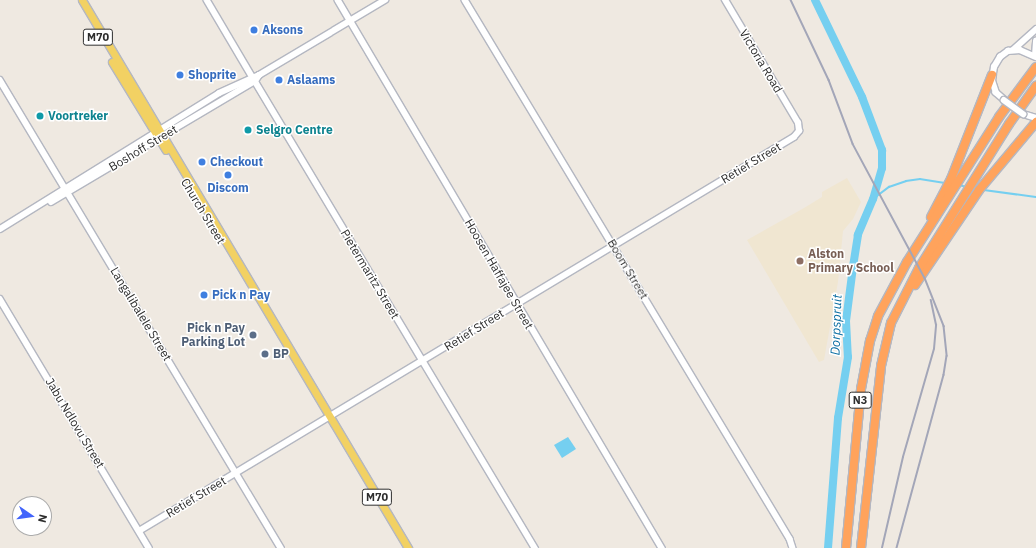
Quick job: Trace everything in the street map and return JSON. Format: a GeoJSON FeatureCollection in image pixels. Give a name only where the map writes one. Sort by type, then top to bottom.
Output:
{"type":"FeatureCollection","features":[{"type":"Feature","properties":{"kind":"highway"},"geometry":{"type":"LineString","coordinates":[[953,184],[999,117],[1036,67]]}},
{"type":"Feature","properties":{"kind":"highway"},"geometry":{"type":"LineString","coordinates":[[953,184],[992,75]]}},
{"type":"Feature","properties":{"kind":"highway","name":"N3"},"geometry":{"type":"LineString","coordinates":[[861,548],[881,366],[891,323],[901,300],[970,187],[1009,124],[1036,86]]}},
{"type":"Feature","properties":{"kind":"highway"},"geometry":{"type":"LineString","coordinates":[[881,366],[906,300],[981,188],[1036,122]]}},
{"type":"Feature","properties":{"kind":"highway","name":"N3"},"geometry":{"type":"LineString","coordinates":[[846,548],[864,364],[878,316],[907,262],[953,184]]}},
{"type":"Feature","properties":{"kind":"main road","name":"Church Street"},"geometry":{"type":"LineString","coordinates":[[76,0],[408,548]]}},
{"type":"Feature","properties":{"kind":"main road","name":"Church Street"},"geometry":{"type":"LineString","coordinates":[[82,0],[158,136]]}},
{"type":"Feature","properties":{"kind":"main road","name":"Boshoff Street"},"geometry":{"type":"LineString","coordinates":[[0,229],[158,136],[207,101],[254,78],[384,0]]}},
{"type":"Feature","properties":{"kind":"street","name":"Pietermaritz Street"},"geometry":{"type":"LineString","coordinates":[[207,0],[421,362],[534,548]]}},
{"type":"Feature","properties":{"kind":"street","name":"Hoosen Haffajee Street"},"geometry":{"type":"LineString","coordinates":[[338,0],[516,304],[662,548]]}},
{"type":"Feature","properties":{"kind":"street","name":"Boom Street"},"geometry":{"type":"LineString","coordinates":[[465,0],[790,539],[793,548]]}},
{"type":"Feature","properties":{"kind":"street","name":"Victoria Road"},"geometry":{"type":"LineString","coordinates":[[725,0],[798,123]]}},
{"type":"Feature","properties":{"kind":"street"},"geometry":{"type":"LineString","coordinates":[[1036,28],[1013,50],[1000,57],[992,75],[994,88],[1004,100],[1024,114],[1036,118]]}},
{"type":"Feature","properties":{"kind":"street"},"geometry":{"type":"LineString","coordinates":[[1013,50],[1025,51],[1035,56],[1036,42]]}},
{"type":"Feature","properties":{"kind":"street","name":"Langalibalele Street"},"geometry":{"type":"LineString","coordinates":[[0,80],[281,548]]}},
{"type":"Feature","properties":{"kind":"street","name":"Retief Street"},"geometry":{"type":"LineString","coordinates":[[139,531],[330,418],[794,137],[799,131],[798,123]]}},
{"type":"Feature","properties":{"kind":"street","name":"Jabu Ndlovu Street"},"geometry":{"type":"LineString","coordinates":[[0,299],[149,548]]}},
{"type":"Feature","properties":{"kind":"shaded area","name":"Alston Primary School"},"geometry":{"type":"Polygon","coordinates":[[[847,178],[861,202],[853,219],[843,231],[838,282],[824,360],[819,362],[747,240],[822,197],[822,192],[847,178]]]}},
{"type":"Feature","properties":{"kind":"water"},"geometry":{"type":"Polygon","coordinates":[[[568,437],[576,449],[562,458],[554,445],[568,437]]]}},
{"type":"Feature","properties":{"kind":"waterway","name":"Dorpspruit"},"geometry":{"type":"LineString","coordinates":[[815,0],[862,97],[882,150],[882,168],[873,199],[858,235],[853,267],[846,321],[848,357],[838,418],[828,548]]}},
{"type":"Feature","properties":{"kind":"waterway"},"geometry":{"type":"LineString","coordinates":[[873,199],[889,187],[906,181],[920,179],[945,183]]}},
{"type":"Feature","properties":{"kind":"waterway"},"geometry":{"type":"LineString","coordinates":[[959,185],[967,187]]}},
{"type":"Feature","properties":{"kind":"waterway"},"geometry":{"type":"LineString","coordinates":[[984,190],[1036,197]]}},
{"type":"Feature","properties":{"kind":"railway"},"geometry":{"type":"LineString","coordinates":[[791,0],[829,80],[853,144],[925,278],[944,326],[947,356],[944,375],[897,548]]}},
{"type":"Feature","properties":{"kind":"railway"},"geometry":{"type":"LineString","coordinates":[[882,548],[903,457],[934,349],[936,325],[931,301]]}},
{"type":"Feature","properties":{"kind":"place","name":"Aksons"},"geometry":{"type":"Point","coordinates":[254,30]}},
{"type":"Feature","properties":{"kind":"place","name":"Shoprite"},"geometry":{"type":"Point","coordinates":[180,75]}},
{"type":"Feature","properties":{"kind":"place","name":"Aslaams"},"geometry":{"type":"Point","coordinates":[279,80]}},
{"type":"Feature","properties":{"kind":"place","name":"Voortreker"},"geometry":{"type":"Point","coordinates":[40,116]}},
{"type":"Feature","properties":{"kind":"place","name":"Selgro Centre"},"geometry":{"type":"Point","coordinates":[248,130]}},
{"type":"Feature","properties":{"kind":"place","name":"Checkout"},"geometry":{"type":"Point","coordinates":[202,162]}},
{"type":"Feature","properties":{"kind":"place","name":"Discom"},"geometry":{"type":"Point","coordinates":[228,175]}},
{"type":"Feature","properties":{"kind":"place","name":"Alston Primary School"},"geometry":{"type":"Point","coordinates":[800,261]}},
{"type":"Feature","properties":{"kind":"place","name":"Pick n Pay"},"geometry":{"type":"Point","coordinates":[204,295]}},
{"type":"Feature","properties":{"kind":"place","name":"Pick n Pay Parking Lot"},"geometry":{"type":"Point","coordinates":[253,335]}},
{"type":"Feature","properties":{"kind":"place","name":"BP"},"geometry":{"type":"Point","coordinates":[265,354]}}]}
